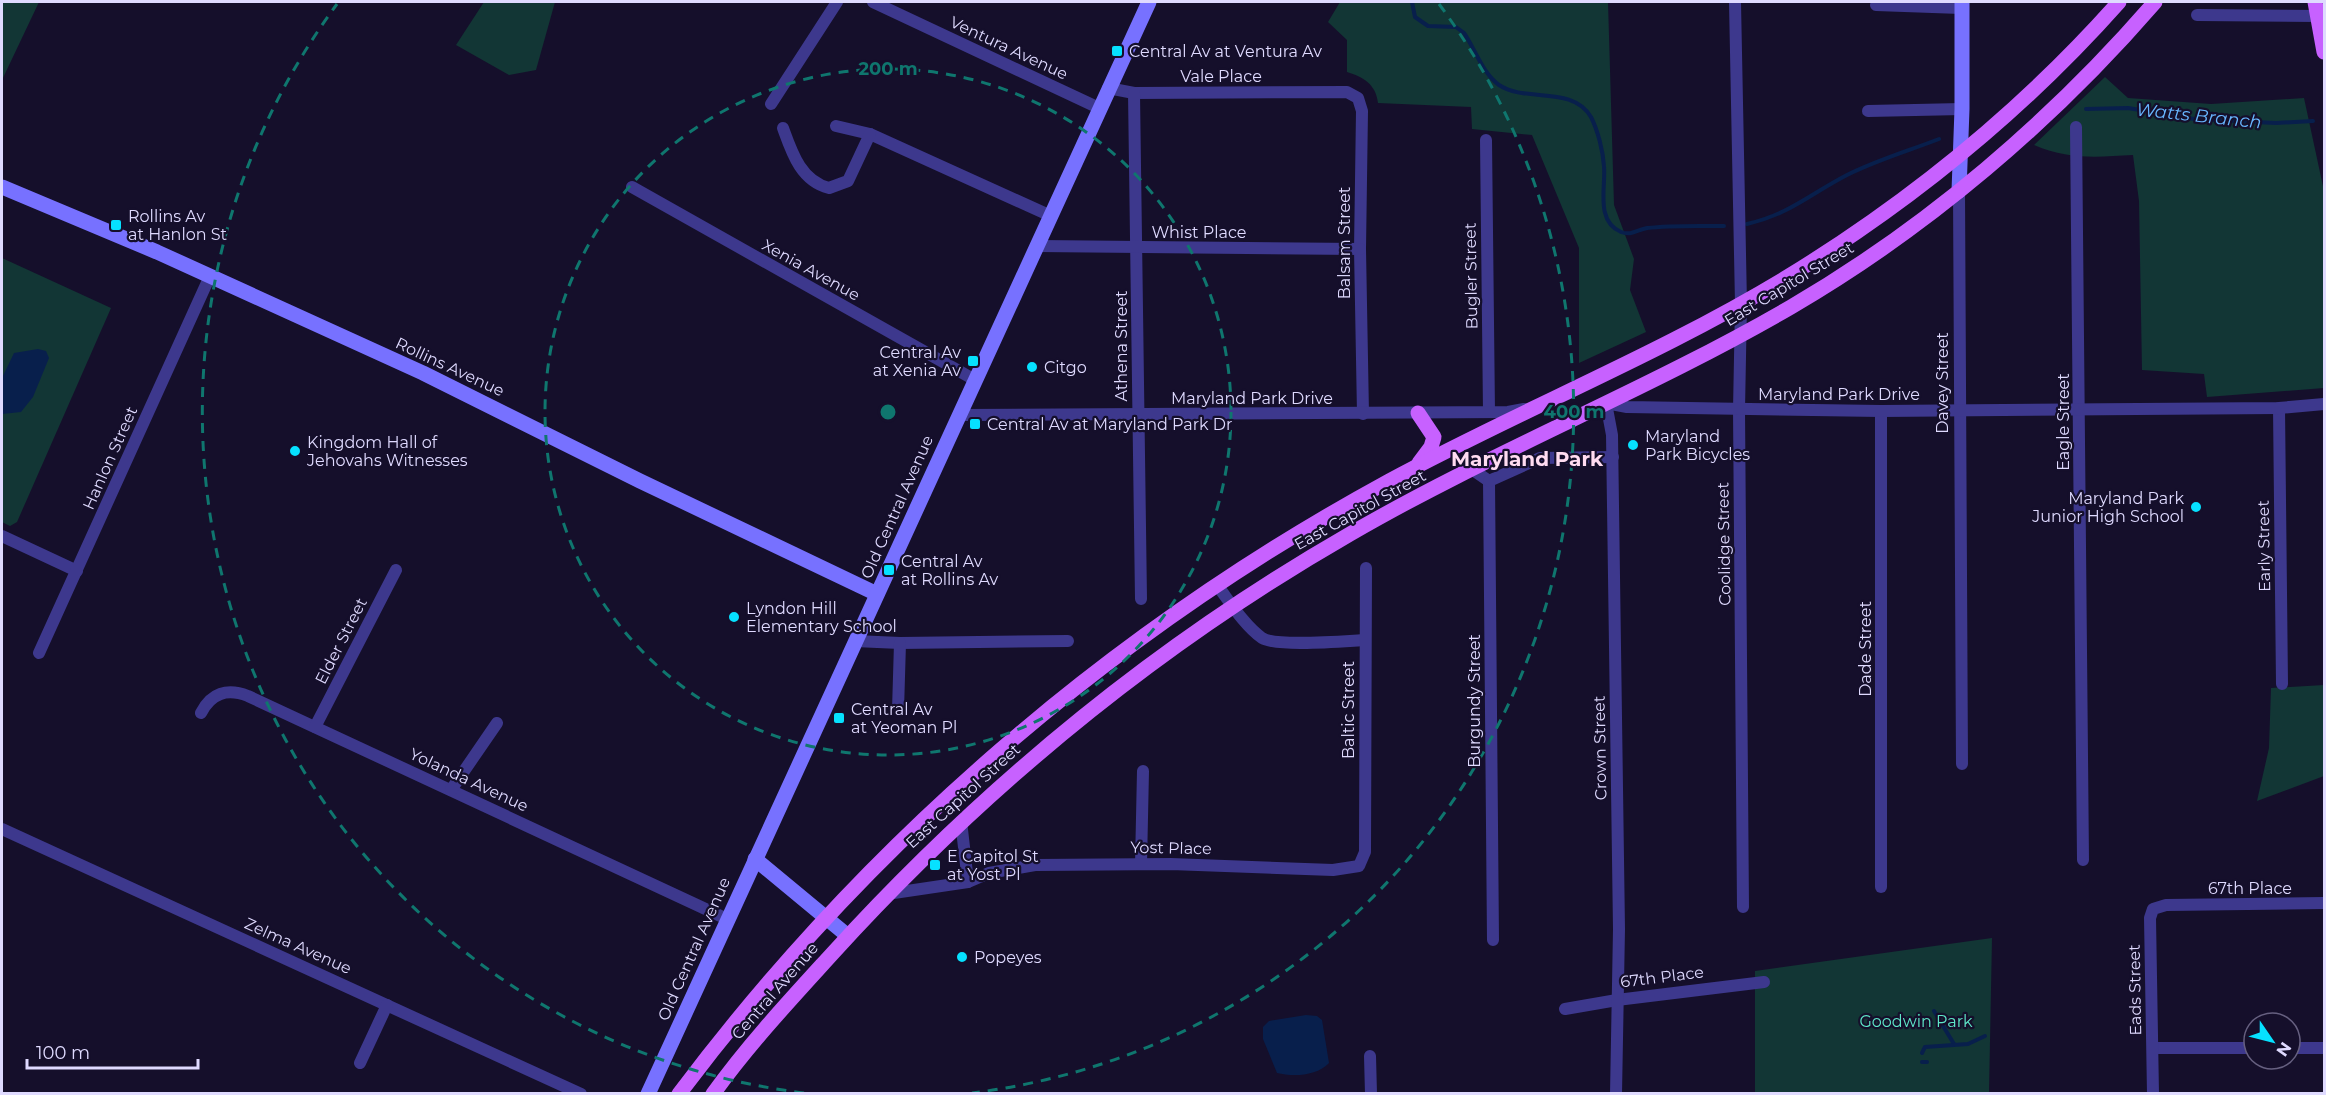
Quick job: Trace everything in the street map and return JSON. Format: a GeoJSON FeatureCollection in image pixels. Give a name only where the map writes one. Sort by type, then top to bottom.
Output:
{"type":"FeatureCollection","features":[{"type":"Feature","properties":{"kind":"main road","name":"Old Central Avenue"},"geometry":{"type":"LineString","coordinates":[[648,1094],[1149,2]]}},
{"type":"Feature","properties":{"kind":"main road","name":"East Capitol Street"},"geometry":{"type":"LineString","coordinates":[[826,918],[890,851],[977,768],[1140,637],[1266,552],[1417,467],[1741,304],[1863,228],[1961,153],[2040,85],[2119,2]]}},
{"type":"Feature","properties":{"kind":"main road","name":"East Capitol Street"},"geometry":{"type":"LineString","coordinates":[[848,936],[886,894],[961,821],[1081,717],[1183,641],[1354,532],[1739,335],[1833,281],[1959,191],[2073,90],[2155,2]]}},
{"type":"Feature","properties":{"kind":"main road","name":"Davey Street"},"geometry":{"type":"LineString","coordinates":[[1959,191],[1962,110],[1961,5]]}},
{"type":"Feature","properties":{"kind":"main road"},"geometry":{"type":"LineString","coordinates":[[2317,9],[2325,52]]}},
{"type":"Feature","properties":{"kind":"main road","name":"Rollins Avenue"},"geometry":{"type":"LineString","coordinates":[[2,187],[210,276],[423,373],[639,481],[877,594]]}},
{"type":"Feature","properties":{"kind":"main road"},"geometry":{"type":"LineString","coordinates":[[1417,467],[1431,447],[1434,437],[1418,413]]}},
{"type":"Feature","properties":{"kind":"main road"},"geometry":{"type":"LineString","coordinates":[[755,859],[848,936]]}},
{"type":"Feature","properties":{"kind":"main road","name":"Central Avenue"},"geometry":{"type":"LineString","coordinates":[[680,1094],[752,1001],[826,918]]}},
{"type":"Feature","properties":{"kind":"main road","name":"Central Avenue"},"geometry":{"type":"LineString","coordinates":[[713,1094],[760,1034],[848,936]]}},
{"type":"Feature","properties":{"kind":"street"},"geometry":{"type":"LineString","coordinates":[[771,104],[837,2]]}},
{"type":"Feature","properties":{"kind":"street","name":"Ventura Avenue"},"geometry":{"type":"LineString","coordinates":[[873,2],[1099,108]]}},
{"type":"Feature","properties":{"kind":"street","name":"Coolidge Street"},"geometry":{"type":"LineString","coordinates":[[1734,2],[1741,304],[1739,410],[1743,907]]}},
{"type":"Feature","properties":{"kind":"street"},"geometry":{"type":"LineString","coordinates":[[1876,6],[1961,5]]}},
{"type":"Feature","properties":{"kind":"street"},"geometry":{"type":"LineString","coordinates":[[2197,15],[2317,9]]}},
{"type":"Feature","properties":{"kind":"street","name":"Vale Place"},"geometry":{"type":"LineString","coordinates":[[1108,88],[1134,93],[1334,92]]}},
{"type":"Feature","properties":{"kind":"street","name":"Balsam Street"},"geometry":{"type":"LineString","coordinates":[[1334,92],[1350,93],[1361,104],[1360,249],[1364,414]]}},
{"type":"Feature","properties":{"kind":"street","name":"Athena Street"},"geometry":{"type":"LineString","coordinates":[[1134,93],[1141,599]]}},
{"type":"Feature","properties":{"kind":"street"},"geometry":{"type":"LineString","coordinates":[[1869,111],[1962,110]]}},
{"type":"Feature","properties":{"kind":"street"},"geometry":{"type":"LineString","coordinates":[[836,126],[870,134],[1051,216]]}},
{"type":"Feature","properties":{"kind":"street","name":"Eagle Street"},"geometry":{"type":"LineString","coordinates":[[2076,127],[2083,860]]}},
{"type":"Feature","properties":{"kind":"street"},"geometry":{"type":"LineString","coordinates":[[783,128],[799,167],[810,178],[829,188],[848,181],[870,134]]}},
{"type":"Feature","properties":{"kind":"street","name":"Bugler Street"},"geometry":{"type":"LineString","coordinates":[[1486,140],[1489,411]]}},
{"type":"Feature","properties":{"kind":"street","name":"Xenia Avenue"},"geometry":{"type":"LineString","coordinates":[[632,187],[975,380]]}},
{"type":"Feature","properties":{"kind":"street","name":"Davey Street"},"geometry":{"type":"LineString","coordinates":[[1959,191],[1962,764]]}},
{"type":"Feature","properties":{"kind":"street","name":"Whist Place"},"geometry":{"type":"LineString","coordinates":[[1037,246],[1360,249]]}},
{"type":"Feature","properties":{"kind":"street","name":"Hanlon Street"},"geometry":{"type":"LineString","coordinates":[[39,654],[210,276]]}},
{"type":"Feature","properties":{"kind":"street","name":"Maryland Park Drive"},"geometry":{"type":"LineString","coordinates":[[1606,403],[1627,407],[1881,411],[2279,408],[2325,405]]}},
{"type":"Feature","properties":{"kind":"street","name":"Crown Street"},"geometry":{"type":"LineString","coordinates":[[1606,403],[1612,435],[1613,458],[1619,929],[1616,1094]]}},
{"type":"Feature","properties":{"kind":"street","name":"Maryland Park Drive"},"geometry":{"type":"LineString","coordinates":[[959,415],[1508,412],[1545,404]]}},
{"type":"Feature","properties":{"kind":"street","name":"Early Street"},"geometry":{"type":"LineString","coordinates":[[2279,408],[2282,684]]}},
{"type":"Feature","properties":{"kind":"street","name":"Dade Street"},"geometry":{"type":"LineString","coordinates":[[1881,411],[1881,887]]}},
{"type":"Feature","properties":{"kind":"street"},"geometry":{"type":"LineString","coordinates":[[1473,470],[1489,481],[1540,458],[1613,458]]}},
{"type":"Feature","properties":{"kind":"street","name":"Burgundy Street"},"geometry":{"type":"LineString","coordinates":[[1489,481],[1492,940]]}},
{"type":"Feature","properties":{"kind":"street"},"geometry":{"type":"LineString","coordinates":[[2,536],[77,571]]}},
{"type":"Feature","properties":{"kind":"street","name":"Baltic Street"},"geometry":{"type":"LineString","coordinates":[[1365,852],[1366,568]]}},
{"type":"Feature","properties":{"kind":"street","name":"Elder Street"},"geometry":{"type":"LineString","coordinates":[[315,727],[396,570]]}},
{"type":"Feature","properties":{"kind":"street"},"geometry":{"type":"LineString","coordinates":[[1216,585],[1266,640],[1282,643],[1365,640]]}},
{"type":"Feature","properties":{"kind":"street"},"geometry":{"type":"LineString","coordinates":[[855,641],[900,643],[1068,641]]}},
{"type":"Feature","properties":{"kind":"street"},"geometry":{"type":"LineString","coordinates":[[898,710],[900,643]]}},
{"type":"Feature","properties":{"kind":"street","name":"Yolanda Avenue"},"geometry":{"type":"LineString","coordinates":[[201,713],[213,697],[232,692],[248,696],[727,919]]}},
{"type":"Feature","properties":{"kind":"street"},"geometry":{"type":"LineString","coordinates":[[451,790],[497,723]]}},
{"type":"Feature","properties":{"kind":"street"},"geometry":{"type":"LineString","coordinates":[[1141,864],[1143,771]]}},
{"type":"Feature","properties":{"kind":"street"},"geometry":{"type":"LineString","coordinates":[[961,821],[968,882]]}},
{"type":"Feature","properties":{"kind":"street","name":"Zelma Avenue"},"geometry":{"type":"LineString","coordinates":[[2,829],[581,1094]]}},
{"type":"Feature","properties":{"kind":"street","name":"Yost Place"},"geometry":{"type":"LineString","coordinates":[[886,894],[968,882],[989,873],[1035,865],[1141,864],[1344,869],[1359,866],[1365,852]]}},
{"type":"Feature","properties":{"kind":"street","name":"67th Place"},"geometry":{"type":"LineString","coordinates":[[2175,905],[2325,903]]}},
{"type":"Feature","properties":{"kind":"street","name":"Eads Street"},"geometry":{"type":"LineString","coordinates":[[2153,1094],[2150,914],[2156,907],[2175,905]]}},
{"type":"Feature","properties":{"kind":"street","name":"67th Place"},"geometry":{"type":"LineString","coordinates":[[1565,1009],[1617,999],[1764,982]]}},
{"type":"Feature","properties":{"kind":"street"},"geometry":{"type":"LineString","coordinates":[[360,1063],[387,1005]]}},
{"type":"Feature","properties":{"kind":"street"},"geometry":{"type":"LineString","coordinates":[[2153,1048],[2242,1048]]}},
{"type":"Feature","properties":{"kind":"street"},"geometry":{"type":"LineString","coordinates":[[2302,1048],[2325,1048]]}},
{"type":"Feature","properties":{"kind":"street"},"geometry":{"type":"LineString","coordinates":[[1370,1056],[1371,1094]]}},
{"type":"Feature","properties":{"kind":"green space"},"geometry":{"type":"Polygon","coordinates":[[[2,2],[39,2],[2,80],[2,2]]]}},
{"type":"Feature","properties":{"kind":"green space"},"geometry":{"type":"Polygon","coordinates":[[[484,2],[555,2],[536,70],[509,75],[456,45],[484,2]]]}},
{"type":"Feature","properties":{"kind":"green space"},"geometry":{"type":"Polygon","coordinates":[[[1340,2],[1608,2],[1614,205],[1634,259],[1630,290],[1646,332],[1579,363],[1579,248],[1532,135],[1472,129],[1471,107],[1378,103],[1375,91],[1368,82],[1347,72],[1347,40],[1328,22],[1340,2]]]}},
{"type":"Feature","properties":{"kind":"green space"},"geometry":{"type":"Polygon","coordinates":[[[2105,77],[2128,98],[2211,104],[2304,98],[2324,191],[2324,388],[2207,397],[2204,374],[2142,370],[2139,201],[2133,155],[2095,157],[2071,155],[2034,145],[2105,77]]]}},
{"type":"Feature","properties":{"kind":"green space"},"geometry":{"type":"Polygon","coordinates":[[[2,258],[111,308],[17,522],[10,526],[2,522],[2,258]]]}},
{"type":"Feature","properties":{"kind":"green space"},"geometry":{"type":"Polygon","coordinates":[[[2324,685],[2324,776],[2257,801],[2269,748],[2271,688],[2324,685]]]}},
{"type":"Feature","properties":{"kind":"green space","name":"Goodwin Park"},"geometry":{"type":"Polygon","coordinates":[[[1992,938],[1989,1093],[1755,1094],[1755,971],[1992,938]]]}},
{"type":"Feature","properties":{"kind":"water"},"geometry":{"type":"Polygon","coordinates":[[[38,349],[46,351],[49,358],[33,397],[21,412],[2,414],[2,378],[14,353],[38,349]]]}},
{"type":"Feature","properties":{"kind":"water"},"geometry":{"type":"Polygon","coordinates":[[[1306,1015],[1317,1016],[1322,1020],[1329,1063],[1311,1073],[1290,1075],[1277,1073],[1263,1039],[1263,1027],[1269,1021],[1306,1015]]]}},
{"type":"Feature","properties":{"kind":"waterway","name":"Watts Branch"},"geometry":{"type":"LineString","coordinates":[[1412,2],[1415,17],[1428,26],[1456,27],[1464,33],[1484,68],[1499,85],[1522,93],[1561,98],[1583,107],[1591,117],[1600,141],[1604,166],[1605,212],[1613,227],[1628,233],[1656,227],[1724,226]]}},
{"type":"Feature","properties":{"kind":"waterway","name":"Watts Branch"},"geometry":{"type":"LineString","coordinates":[[2086,109],[2128,108],[2194,119],[2276,123],[2313,121]]}},
{"type":"Feature","properties":{"kind":"waterway","name":"Watts Branch"},"geometry":{"type":"LineString","coordinates":[[1747,224],[1776,215],[1858,170],[1939,139]]}},
{"type":"Feature","properties":{"kind":"waterway"},"geometry":{"type":"LineString","coordinates":[[1934,1011],[1954,1044]]}},
{"type":"Feature","properties":{"kind":"waterway"},"geometry":{"type":"LineString","coordinates":[[1922,1053],[1925,1047],[1968,1044],[1985,1036]]}},
{"type":"Feature","properties":{"kind":"waterway"},"geometry":{"type":"LineString","coordinates":[[1922,1062],[1927,1062]]}},
{"type":"Feature","properties":{"kind":"place","name":"Central Av at Ventura Av"},"geometry":{"type":"Point","coordinates":[1117,51]}},
{"type":"Feature","properties":{"kind":"place","name":"Rollins Av at Hanlon St"},"geometry":{"type":"Point","coordinates":[116,225]}},
{"type":"Feature","properties":{"kind":"place","name":"Central Av at Xenia Av"},"geometry":{"type":"Point","coordinates":[973,361]}},
{"type":"Feature","properties":{"kind":"place","name":"Citgo"},"geometry":{"type":"Point","coordinates":[1032,367]}},
{"type":"Feature","properties":{"kind":"place","name":"Central Av at Maryland Park Dr"},"geometry":{"type":"Point","coordinates":[975,424]}},
{"type":"Feature","properties":{"kind":"place","name":"Maryland Park Bicycles"},"geometry":{"type":"Point","coordinates":[1633,445]}},
{"type":"Feature","properties":{"kind":"place","name":"Kingdom Hall of Jehovahs Witnesses"},"geometry":{"type":"Point","coordinates":[295,451]}},
{"type":"Feature","properties":{"kind":"place","name":"Maryland Park Junior High School"},"geometry":{"type":"Point","coordinates":[2196,507]}},
{"type":"Feature","properties":{"kind":"place","name":"Central Av at Rollins Av"},"geometry":{"type":"Point","coordinates":[889,570]}},
{"type":"Feature","properties":{"kind":"place","name":"Lyndon Hill Elementary School"},"geometry":{"type":"Point","coordinates":[734,617]}},
{"type":"Feature","properties":{"kind":"place","name":"Central Av at Yeoman Pl"},"geometry":{"type":"Point","coordinates":[839,718]}},
{"type":"Feature","properties":{"kind":"place","name":"E Capitol St at Yost Pl"},"geometry":{"type":"Point","coordinates":[935,865]}},
{"type":"Feature","properties":{"kind":"place","name":"Popeyes"},"geometry":{"type":"Point","coordinates":[962,957]}},
{"type":"Feature","properties":{"kind":"district","name":"Maryland Park"},"geometry":{"type":"Point","coordinates":[1527,459]}}]}
